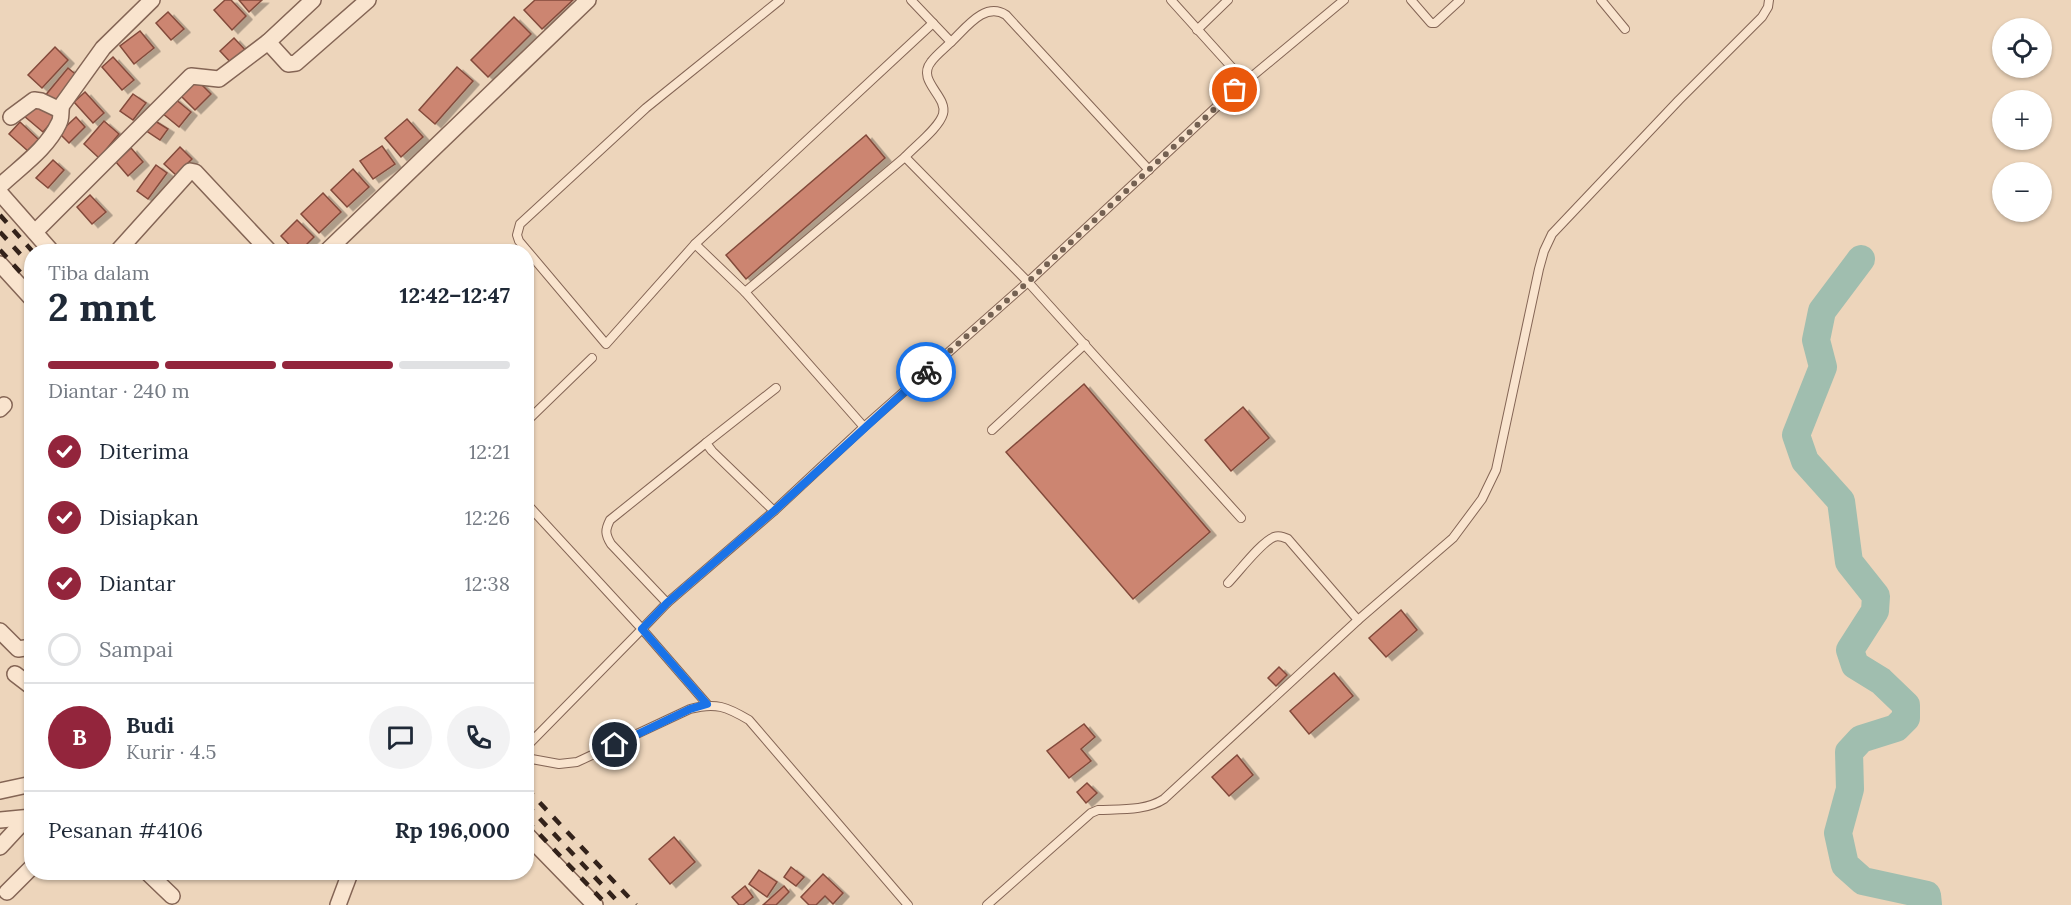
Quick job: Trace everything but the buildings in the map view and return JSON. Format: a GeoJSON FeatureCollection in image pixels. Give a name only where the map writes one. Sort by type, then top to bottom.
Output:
{"type":"FeatureCollection","features":[{"type":"Feature","properties":{"kind":"street"},"geometry":{"type":"LineString","coordinates":[[0,186],[42,147],[60,122],[60,110],[103,48],[152,0]]}},
{"type":"Feature","properties":{"kind":"street"},"geometry":{"type":"LineString","coordinates":[[35,232],[191,76],[219,79],[268,42],[313,0]]}},
{"type":"Feature","properties":{"kind":"street"},"geometry":{"type":"LineString","coordinates":[[268,42],[288,64],[296,63],[368,0]]}},
{"type":"Feature","properties":{"kind":"street"},"geometry":{"type":"LineString","coordinates":[[334,244],[588,0]]}},
{"type":"Feature","properties":{"kind":"street"},"geometry":{"type":"LineString","coordinates":[[11,117],[34,100],[60,110]]}},
{"type":"Feature","properties":{"kind":"street"},"geometry":{"type":"LineString","coordinates":[[124,244],[190,171],[195,172],[262,244]]}},
{"type":"Feature","properties":{"kind":"street"},"geometry":{"type":"LineString","coordinates":[[0,193],[45,244]]}},
{"type":"Feature","properties":{"kind":"street"},"geometry":{"type":"LineString","coordinates":[[0,264],[24,290]]}},
{"type":"Feature","properties":{"kind":"street"},"geometry":{"type":"LineString","coordinates":[[0,631],[18,649],[24,648]]}},
{"type":"Feature","properties":{"kind":"street"},"geometry":{"type":"LineString","coordinates":[[15,674],[24,681]]}},
{"type":"Feature","properties":{"kind":"street"},"geometry":{"type":"LineString","coordinates":[[0,791],[24,786]]}},
{"type":"Feature","properties":{"kind":"street"},"geometry":{"type":"LineString","coordinates":[[0,820],[24,818]]}},
{"type":"Feature","properties":{"kind":"street"},"geometry":{"type":"LineString","coordinates":[[0,847],[24,823]]}},
{"type":"Feature","properties":{"kind":"street"},"geometry":{"type":"LineString","coordinates":[[534,842],[595,905]]}},
{"type":"Feature","properties":{"kind":"street"},"geometry":{"type":"LineString","coordinates":[[8,892],[24,875]]}},
{"type":"Feature","properties":{"kind":"street"},"geometry":{"type":"LineString","coordinates":[[155,880],[172,896]]}},
{"type":"Feature","properties":{"kind":"street"},"geometry":{"type":"LineString","coordinates":[[338,905],[347,880]]}},
{"type":"Feature","properties":{"kind":"lane"},"geometry":{"type":"LineString","coordinates":[[522,244],[517,234],[520,224],[646,108],[780,0]]}},
{"type":"Feature","properties":{"kind":"lane"},"geometry":{"type":"LineString","coordinates":[[911,0],[951,42]]}},
{"type":"Feature","properties":{"kind":"lane"},"geometry":{"type":"LineString","coordinates":[[1172,0],[1245,82]]}},
{"type":"Feature","properties":{"kind":"lane"},"geometry":{"type":"LineString","coordinates":[[1197,30],[1228,0]]}},
{"type":"Feature","properties":{"kind":"lane"},"geometry":{"type":"LineString","coordinates":[[534,739],[667,603],[774,511],[1245,82],[1344,0]]}},
{"type":"Feature","properties":{"kind":"lane"},"geometry":{"type":"LineString","coordinates":[[1411,0],[1431,23],[1436,23],[1460,0]]}},
{"type":"Feature","properties":{"kind":"lane"},"geometry":{"type":"LineString","coordinates":[[1601,0],[1625,29]]}},
{"type":"Feature","properties":{"kind":"lane"},"geometry":{"type":"LineString","coordinates":[[987,905],[1091,813],[1098,810],[1146,807],[1155,805],[1164,799],[1358,620],[1453,538],[1482,499],[1496,470],[1539,269],[1552,234],[1679,100],[1762,17],[1769,0]]}},
{"type":"Feature","properties":{"kind":"lane"},"geometry":{"type":"LineString","coordinates":[[746,292],[905,157],[940,122],[944,106],[929,82],[927,73],[929,64],[985,11],[999,10],[1006,15],[1149,170]]}},
{"type":"Feature","properties":{"kind":"lane"},"geometry":{"type":"LineString","coordinates":[[534,259],[606,344],[695,244],[933,23]]}},
{"type":"Feature","properties":{"kind":"lane"},"geometry":{"type":"LineString","coordinates":[[905,157],[1028,282],[1241,518]]}},
{"type":"Feature","properties":{"kind":"lane"},"geometry":{"type":"LineString","coordinates":[[695,244],[746,292],[864,427]]}},
{"type":"Feature","properties":{"kind":"lane"},"geometry":{"type":"LineString","coordinates":[[992,430],[1085,344]]}},
{"type":"Feature","properties":{"kind":"lane"},"geometry":{"type":"LineString","coordinates":[[534,414],[592,358]]}},
{"type":"Feature","properties":{"kind":"lane"},"geometry":{"type":"LineString","coordinates":[[667,603],[611,544],[606,536],[605,528],[610,520],[776,388]]}},
{"type":"Feature","properties":{"kind":"lane"},"geometry":{"type":"LineString","coordinates":[[706,443],[774,511]]}},
{"type":"Feature","properties":{"kind":"lane"},"geometry":{"type":"LineString","coordinates":[[534,512],[642,629],[707,704]]}},
{"type":"Feature","properties":{"kind":"lane"},"geometry":{"type":"LineString","coordinates":[[1228,584],[1265,543],[1275,536],[1281,536],[1288,539],[1358,620]]}},
{"type":"Feature","properties":{"kind":"lane"},"geometry":{"type":"LineString","coordinates":[[534,759],[559,764],[577,762],[690,709],[707,704],[731,710],[749,720],[908,905]]}},
{"type":"Feature","properties":{"kind":"waterway"},"geometry":{"type":"LineString","coordinates":[[1861,259],[1822,311],[1816,340],[1823,367],[1796,435],[1805,461],[1841,501],[1849,562],[1876,596],[1875,611],[1850,650],[1855,665],[1881,681],[1906,705],[1906,718],[1896,728],[1861,739],[1849,752],[1850,789],[1838,833],[1845,865],[1863,881],[1927,895],[1928,905]]}},
{"type":"Feature","properties":{"kind":"railway"},"geometry":{"type":"LineString","coordinates":[[0,215],[26,244]]}},
{"type":"Feature","properties":{"kind":"railway"},"geometry":{"type":"LineString","coordinates":[[0,232],[24,258]]}},
{"type":"Feature","properties":{"kind":"railway"},"geometry":{"type":"LineString","coordinates":[[0,250],[24,276]]}},
{"type":"Feature","properties":{"kind":"railway"},"geometry":{"type":"LineString","coordinates":[[534,797],[636,905]]}},
{"type":"Feature","properties":{"kind":"railway"},"geometry":{"type":"LineString","coordinates":[[534,813],[621,905]]}},
{"type":"Feature","properties":{"kind":"railway"},"geometry":{"type":"LineString","coordinates":[[534,828],[607,905]]}},
{"type":"Feature","properties":{"kind":"way so far"},"geometry":{"type":"LineString","coordinates":[[926,372],[1028,282],[1235,90]]}},
{"type":"Feature","properties":{"kind":"route"},"geometry":{"type":"LineString","coordinates":[[615,745],[690,709],[707,704],[642,629],[667,603],[774,511],[926,372]]}}]}
